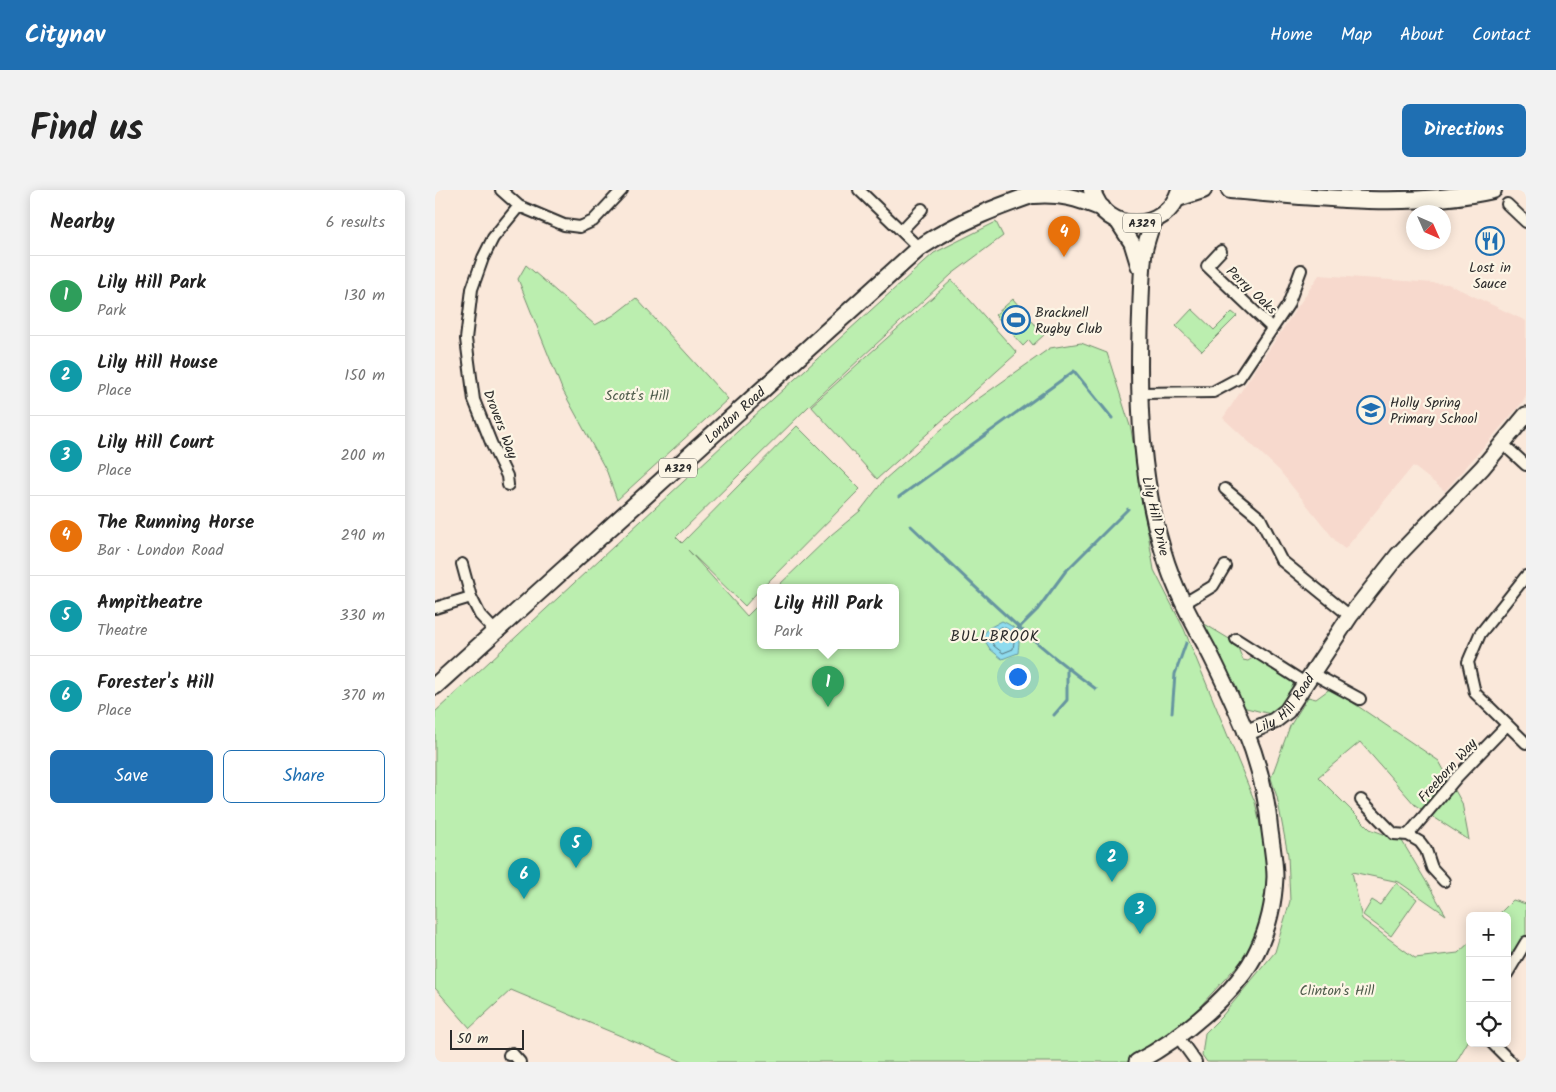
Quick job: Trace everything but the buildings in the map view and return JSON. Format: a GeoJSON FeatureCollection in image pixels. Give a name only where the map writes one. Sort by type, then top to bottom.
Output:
{"type":"FeatureCollection","features":[{"type":"Feature","properties":{"kind":"main road","name":"A329"},"geometry":{"type":"LineString","coordinates":[[1092,190],[1094,196],[1109,216],[1133,224],[1153,221],[1163,215],[1179,194],[1203,190]]}},
{"type":"Feature","properties":{"kind":"main road"},"geometry":{"type":"LineString","coordinates":[[1230,190],[1402,200],[1449,197],[1493,190]]}},
{"type":"Feature","properties":{"kind":"main road","name":"London Road"},"geometry":{"type":"LineString","coordinates":[[435,686],[919,248],[985,212],[1039,192],[1065,195],[1102,208]]}},
{"type":"Feature","properties":{"kind":"street"},"geometry":{"type":"LineString","coordinates":[[501,190],[519,206],[564,225],[580,227],[593,221],[622,190]]}},
{"type":"Feature","properties":{"kind":"street"},"geometry":{"type":"LineString","coordinates":[[859,190],[919,248]]}},
{"type":"Feature","properties":{"kind":"street"},"geometry":{"type":"LineString","coordinates":[[1507,204],[1526,222]]}},
{"type":"Feature","properties":{"kind":"street","name":"Drovers Way"},"geometry":{"type":"LineString","coordinates":[[508,485],[507,476],[474,400],[466,339],[472,288],[483,258],[493,238],[519,206]]}},
{"type":"Feature","properties":{"kind":"street"},"geometry":{"type":"LineString","coordinates":[[901,230],[922,209]]}},
{"type":"Feature","properties":{"kind":"street","name":"Lily Hill Drive"},"geometry":{"type":"LineString","coordinates":[[1117,220],[1136,253],[1142,282]]}},
{"type":"Feature","properties":{"kind":"street","name":"Lily Hill Drive"},"geometry":{"type":"LineString","coordinates":[[1153,221],[1144,250],[1140,393],[1149,496],[1162,551],[1183,604],[1208,650],[1246,733]]}},
{"type":"Feature","properties":{"kind":"street","name":"Perry Oaks"},"geometry":{"type":"LineString","coordinates":[[1221,251],[1207,266],[1273,328]]}},
{"type":"Feature","properties":{"kind":"street","name":"Perry Oaks"},"geometry":{"type":"LineString","coordinates":[[1140,393],[1213,392],[1239,378],[1288,305],[1301,270]]}},
{"type":"Feature","properties":{"kind":"street","name":"Lily Hill Road"},"geometry":{"type":"LineString","coordinates":[[1137,1062],[1178,1036],[1225,994],[1240,976],[1257,950],[1271,911],[1275,876],[1269,822],[1262,784],[1246,733],[1274,721],[1287,712],[1350,616],[1398,555],[1482,468],[1526,414]]}},
{"type":"Feature","properties":{"kind":"street"},"geometry":{"type":"LineString","coordinates":[[1503,444],[1526,465]]}},
{"type":"Feature","properties":{"kind":"street"},"geometry":{"type":"LineString","coordinates":[[1225,489],[1259,518],[1281,560],[1350,616]]}},
{"type":"Feature","properties":{"kind":"street"},"geometry":{"type":"LineString","coordinates":[[462,564],[471,597],[480,615],[496,632]]}},
{"type":"Feature","properties":{"kind":"street"},"geometry":{"type":"LineString","coordinates":[[1183,604],[1213,586],[1225,566]]}},
{"type":"Feature","properties":{"kind":"street"},"geometry":{"type":"LineString","coordinates":[[1526,576],[1480,634],[1468,662],[1475,693],[1526,743]]}},
{"type":"Feature","properties":{"kind":"street"},"geometry":{"type":"LineString","coordinates":[[435,608],[471,597]]}},
{"type":"Feature","properties":{"kind":"street"},"geometry":{"type":"LineString","coordinates":[[1236,639],[1309,678],[1360,699]]}},
{"type":"Feature","properties":{"kind":"street","name":"Freeborn Way"},"geometry":{"type":"LineString","coordinates":[[1408,835],[1457,777],[1507,725]]}},
{"type":"Feature","properties":{"kind":"street"},"geometry":{"type":"LineString","coordinates":[[1361,800],[1394,834],[1408,835],[1420,842],[1426,850],[1433,868],[1444,881]]}},
{"type":"Feature","properties":{"kind":"street"},"geometry":{"type":"LineString","coordinates":[[1511,967],[1526,942]]}},
{"type":"Feature","properties":{"kind":"street"},"geometry":{"type":"LineString","coordinates":[[1178,1036],[1196,1062]]}},
{"type":"Feature","properties":{"kind":"street"},"geometry":{"type":"LineString","coordinates":[[1496,1047],[1511,1062]]}},
{"type":"Feature","properties":{"kind":"street"},"geometry":{"type":"LineString","coordinates":[[512,1052],[520,1062]]}},
{"type":"Feature","properties":{"kind":"shaded area","name":"Holly Spring Primary School"},"geometry":{"type":"Polygon","coordinates":[[[1319,275],[1448,284],[1526,321],[1526,395],[1522,403],[1445,491],[1413,466],[1345,549],[1338,544],[1279,470],[1223,418],[1319,275]]]}},
{"type":"Feature","properties":{"kind":"green space"},"geometry":{"type":"Polygon","coordinates":[[[996,222],[1003,236],[952,274],[808,407],[676,537],[682,543],[797,426],[860,489],[766,584],[757,584],[757,592],[745,606],[688,550],[747,616],[757,606],[757,649],[899,649],[899,584],[780,584],[831,535],[860,511],[884,480],[968,406],[1050,348],[1081,343],[1107,353],[1131,429],[1154,570],[1184,629],[1255,802],[1272,879],[1254,947],[1183,1025],[1127,1062],[683,1062],[511,990],[470,1028],[435,988],[435,712],[752,418],[934,253],[996,222]]]}},
{"type":"Feature","properties":{"kind":"green space","name":"Scott's Hill"},"geometry":{"type":"Polygon","coordinates":[[[526,265],[595,325],[614,315],[636,298],[728,399],[617,500],[607,472],[562,389],[518,279],[526,265]]]}},
{"type":"Feature","properties":{"kind":"green space"},"geometry":{"type":"Polygon","coordinates":[[[952,280],[1017,353],[877,479],[811,406],[952,280]]]}},
{"type":"Feature","properties":{"kind":"green space","name":"Bracknell Rugby Club"},"geometry":{"type":"Polygon","coordinates":[[[1013,299],[1044,335],[1033,345],[1029,340],[1023,346],[1013,335],[1019,329],[1016,326],[1010,331],[995,315],[1013,299]]]}},
{"type":"Feature","properties":{"kind":"green space"},"geometry":{"type":"Polygon","coordinates":[[[1192,309],[1214,330],[1232,312],[1237,316],[1202,351],[1176,326],[1192,309]]]}},
{"type":"Feature","properties":{"kind":"green space"},"geometry":{"type":"Polygon","coordinates":[[[1203,623],[1236,643],[1243,660],[1248,661],[1254,657],[1294,680],[1288,703],[1279,716],[1242,707],[1203,623]]]}},
{"type":"Feature","properties":{"kind":"green space","name":"Clinton's Hill"},"geometry":{"type":"Polygon","coordinates":[[[1331,688],[1439,761],[1462,803],[1469,840],[1415,805],[1360,742],[1318,777],[1370,829],[1402,841],[1446,915],[1399,882],[1352,872],[1362,919],[1415,958],[1458,953],[1466,946],[1466,1045],[1456,1062],[1207,1062],[1202,1055],[1205,1033],[1222,1016],[1275,952],[1290,901],[1288,855],[1277,797],[1271,778],[1290,726],[1308,697],[1316,699],[1331,688]]]}},
{"type":"Feature","properties":{"kind":"green space"},"geometry":{"type":"Polygon","coordinates":[[[1396,883],[1417,899],[1391,936],[1363,915],[1372,900],[1380,905],[1396,883]]]}},
{"type":"Feature","properties":{"kind":"green space"},"geometry":{"type":"Polygon","coordinates":[[[1513,900],[1526,904],[1526,935],[1511,962],[1511,912],[1501,912],[1513,900]]]}},
{"type":"Feature","properties":{"kind":"water"},"geometry":{"type":"Polygon","coordinates":[[[1002,621],[1016,630],[1019,641],[1018,653],[1002,659],[990,649],[982,636],[989,628],[1002,621]]]}},
{"type":"Feature","properties":{"kind":"waterway"},"geometry":{"type":"LineString","coordinates":[[899,497],[1074,371],[1112,418]]}},
{"type":"Feature","properties":{"kind":"waterway"},"geometry":{"type":"LineString","coordinates":[[1017,630],[1037,610],[1065,572],[1128,509]]}},
{"type":"Feature","properties":{"kind":"waterway"},"geometry":{"type":"LineString","coordinates":[[911,526],[1024,631],[1071,671],[1096,689]]}},
{"type":"Feature","properties":{"kind":"waterway"},"geometry":{"type":"LineString","coordinates":[[1172,713],[1175,674],[1186,643]]}},
{"type":"Feature","properties":{"kind":"waterway"},"geometry":{"type":"LineString","coordinates":[[1054,715],[1067,700],[1067,668]]}},
{"type":"Feature","properties":{"kind":"place","name":"Lost in Sauce"},"geometry":{"type":"Point","coordinates":[1490,241]}},
{"type":"Feature","properties":{"kind":"place","name":"The Running Horse"},"geometry":{"type":"Point","coordinates":[1064,257]}},
{"type":"Feature","properties":{"kind":"place","name":"Bracknell Rugby Club"},"geometry":{"type":"Point","coordinates":[1016,320]}},
{"type":"Feature","properties":{"kind":"place","name":"Holly Spring Primary School"},"geometry":{"type":"Point","coordinates":[1371,410]}},
{"type":"Feature","properties":{"kind":"place","name":"Lily Hill Park"},"geometry":{"type":"Point","coordinates":[828,707]}},
{"type":"Feature","properties":{"kind":"place","name":"Ampitheatre"},"geometry":{"type":"Point","coordinates":[576,868]}},
{"type":"Feature","properties":{"kind":"place","name":"Lily Hill House"},"geometry":{"type":"Point","coordinates":[1112,882]}},
{"type":"Feature","properties":{"kind":"place","name":"Forester's Hill"},"geometry":{"type":"Point","coordinates":[524,899]}},
{"type":"Feature","properties":{"kind":"place","name":"Lily Hill Court"},"geometry":{"type":"Point","coordinates":[1140,934]}},
{"type":"Feature","properties":{"kind":"district","name":"BULLBROOK"},"geometry":{"type":"Point","coordinates":[995,636]}}]}
